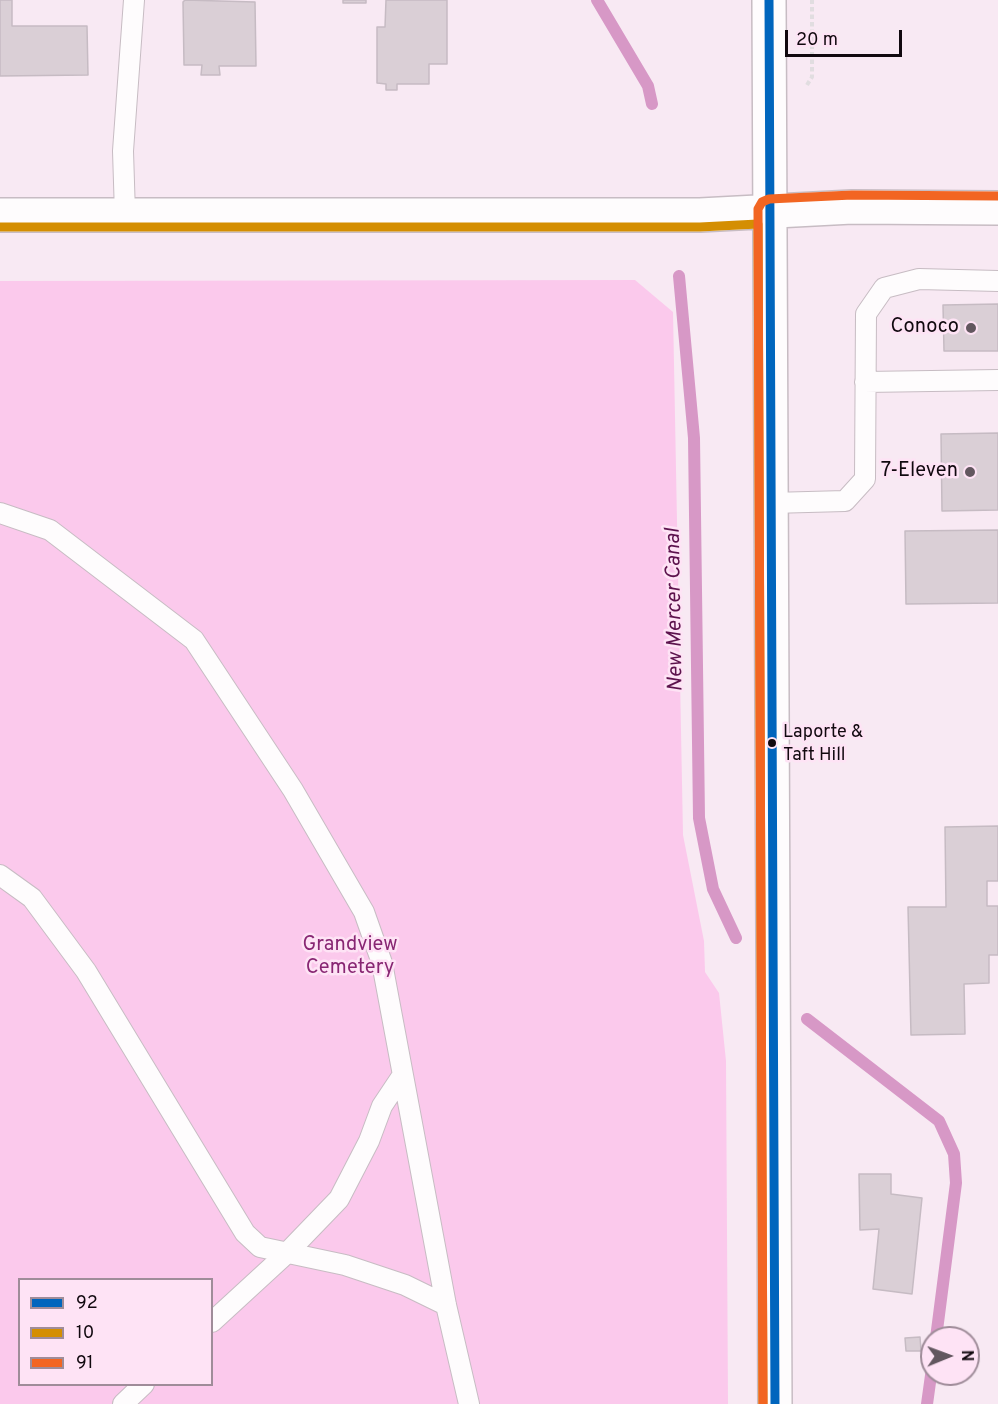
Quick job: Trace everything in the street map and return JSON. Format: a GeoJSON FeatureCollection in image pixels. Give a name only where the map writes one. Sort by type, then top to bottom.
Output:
{"type":"FeatureCollection","features":[{"type":"Feature","properties":{"kind":"street"},"geometry":{"type":"LineString","coordinates":[[769,0],[775,1404]]}},
{"type":"Feature","properties":{"kind":"street"},"geometry":{"type":"LineString","coordinates":[[0,215],[700,214],[852,207],[998,208]]}},
{"type":"Feature","properties":{"kind":"lane"},"geometry":{"type":"LineString","coordinates":[[125,214],[123,151],[134,0]]}},
{"type":"Feature","properties":{"kind":"lane"},"geometry":{"type":"LineString","coordinates":[[771,503],[845,501],[865,478],[866,314],[884,288],[919,279],[998,280]]}},
{"type":"Feature","properties":{"kind":"lane"},"geometry":{"type":"LineString","coordinates":[[865,382],[998,380]]}},
{"type":"Feature","properties":{"kind":"lane"},"geometry":{"type":"LineString","coordinates":[[0,513],[50,530],[194,640],[293,790],[364,912],[382,963],[446,1305],[469,1404]]}},
{"type":"Feature","properties":{"kind":"lane"},"geometry":{"type":"LineString","coordinates":[[0,875],[32,898],[86,971],[245,1233],[260,1247],[345,1265],[405,1285],[446,1305]]}},
{"type":"Feature","properties":{"kind":"lane"},"geometry":{"type":"LineString","coordinates":[[213,1321],[286,1254],[339,1199],[369,1141],[382,1106],[402,1076]]}},
{"type":"Feature","properties":{"kind":"lane"},"geometry":{"type":"LineString","coordinates":[[123,1404],[142,1386]]}},
{"type":"Feature","properties":{"kind":"path"},"geometry":{"type":"LineString","coordinates":[[812,0],[812,77]]}},
{"type":"Feature","properties":{"kind":"green space","name":"Grandview Cemetery"},"geometry":{"type":"Polygon","coordinates":[[[635,280],[673,312],[683,835],[704,941],[705,972],[719,993],[726,1061],[728,1404],[0,1404],[0,281],[635,280]]]}},
{"type":"Feature","properties":{"kind":"building"},"geometry":{"type":"Polygon","coordinates":[[[0,0],[12,0],[12,26],[87,26],[88,75],[0,76],[0,0]]]}},
{"type":"Feature","properties":{"kind":"building"},"geometry":{"type":"Polygon","coordinates":[[[185,0],[255,2],[256,66],[219,66],[220,75],[201,75],[202,65],[184,65],[183,2],[185,0]]]}},
{"type":"Feature","properties":{"kind":"building"},"geometry":{"type":"Polygon","coordinates":[[[343,0],[366,0],[366,3],[343,3],[343,0]]]}},
{"type":"Feature","properties":{"kind":"building"},"geometry":{"type":"Polygon","coordinates":[[[386,0],[447,0],[447,64],[429,64],[429,84],[397,84],[397,90],[386,90],[386,84],[377,83],[377,27],[385,27],[386,0]]]}},
{"type":"Feature","properties":{"kind":"building","name":"Conoco"},"geometry":{"type":"Polygon","coordinates":[[[998,304],[998,351],[944,351],[943,305],[998,304]]]}},
{"type":"Feature","properties":{"kind":"building","name":"7-Eleven"},"geometry":{"type":"Polygon","coordinates":[[[998,433],[998,510],[942,511],[941,434],[998,433]]]}},
{"type":"Feature","properties":{"kind":"building"},"geometry":{"type":"Polygon","coordinates":[[[998,530],[998,603],[906,604],[905,531],[998,530]]]}},
{"type":"Feature","properties":{"kind":"building"},"geometry":{"type":"Polygon","coordinates":[[[998,826],[998,881],[987,881],[987,906],[998,906],[998,955],[989,955],[989,983],[964,984],[965,1034],[911,1035],[908,907],[946,907],[945,827],[998,826]]]}},
{"type":"Feature","properties":{"kind":"building"},"geometry":{"type":"Polygon","coordinates":[[[859,1174],[891,1174],[891,1194],[922,1198],[912,1294],[873,1289],[879,1229],[860,1230],[859,1174]]]}},
{"type":"Feature","properties":{"kind":"building"},"geometry":{"type":"Polygon","coordinates":[[[920,1337],[920,1351],[906,1351],[905,1338],[920,1337]]]}},
{"type":"Feature","properties":{"kind":"waterway","name":"New Mercer Canal"},"geometry":{"type":"LineString","coordinates":[[597,0],[648,86],[652,104]]}},
{"type":"Feature","properties":{"kind":"waterway","name":"New Mercer Canal"},"geometry":{"type":"LineString","coordinates":[[679,276],[694,438],[699,818],[713,889],[736,938]]}},
{"type":"Feature","properties":{"kind":"waterway","name":"New Mercer Canal"},"geometry":{"type":"LineString","coordinates":[[807,1019],[939,1121],[954,1154],[956,1183],[938,1326]]}},
{"type":"Feature","properties":{"kind":"waterway","name":"New Mercer Canal"},"geometry":{"type":"LineString","coordinates":[[927,1404],[930,1386]]}},
{"type":"Feature","properties":{"kind":"transit line","name":"92"},"geometry":{"type":"LineString","coordinates":[[769,0],[775,1404]]}},
{"type":"Feature","properties":{"kind":"transit line","name":"91"},"geometry":{"type":"LineString","coordinates":[[763,1404],[758,209],[762,202],[769,199],[852,195],[998,196]]}},
{"type":"Feature","properties":{"kind":"transit line","name":"10"},"geometry":{"type":"LineString","coordinates":[[0,227],[700,227],[758,224],[763,1404]]}},
{"type":"Feature","properties":{"kind":"place","name":"Conoco"},"geometry":{"type":"Point","coordinates":[971,328]}},
{"type":"Feature","properties":{"kind":"place","name":"7-Eleven"},"geometry":{"type":"Point","coordinates":[970,472]}},
{"type":"Feature","properties":{"kind":"place","name":"Laporte & Taft Hill"},"geometry":{"type":"Point","coordinates":[772,743]}}]}
